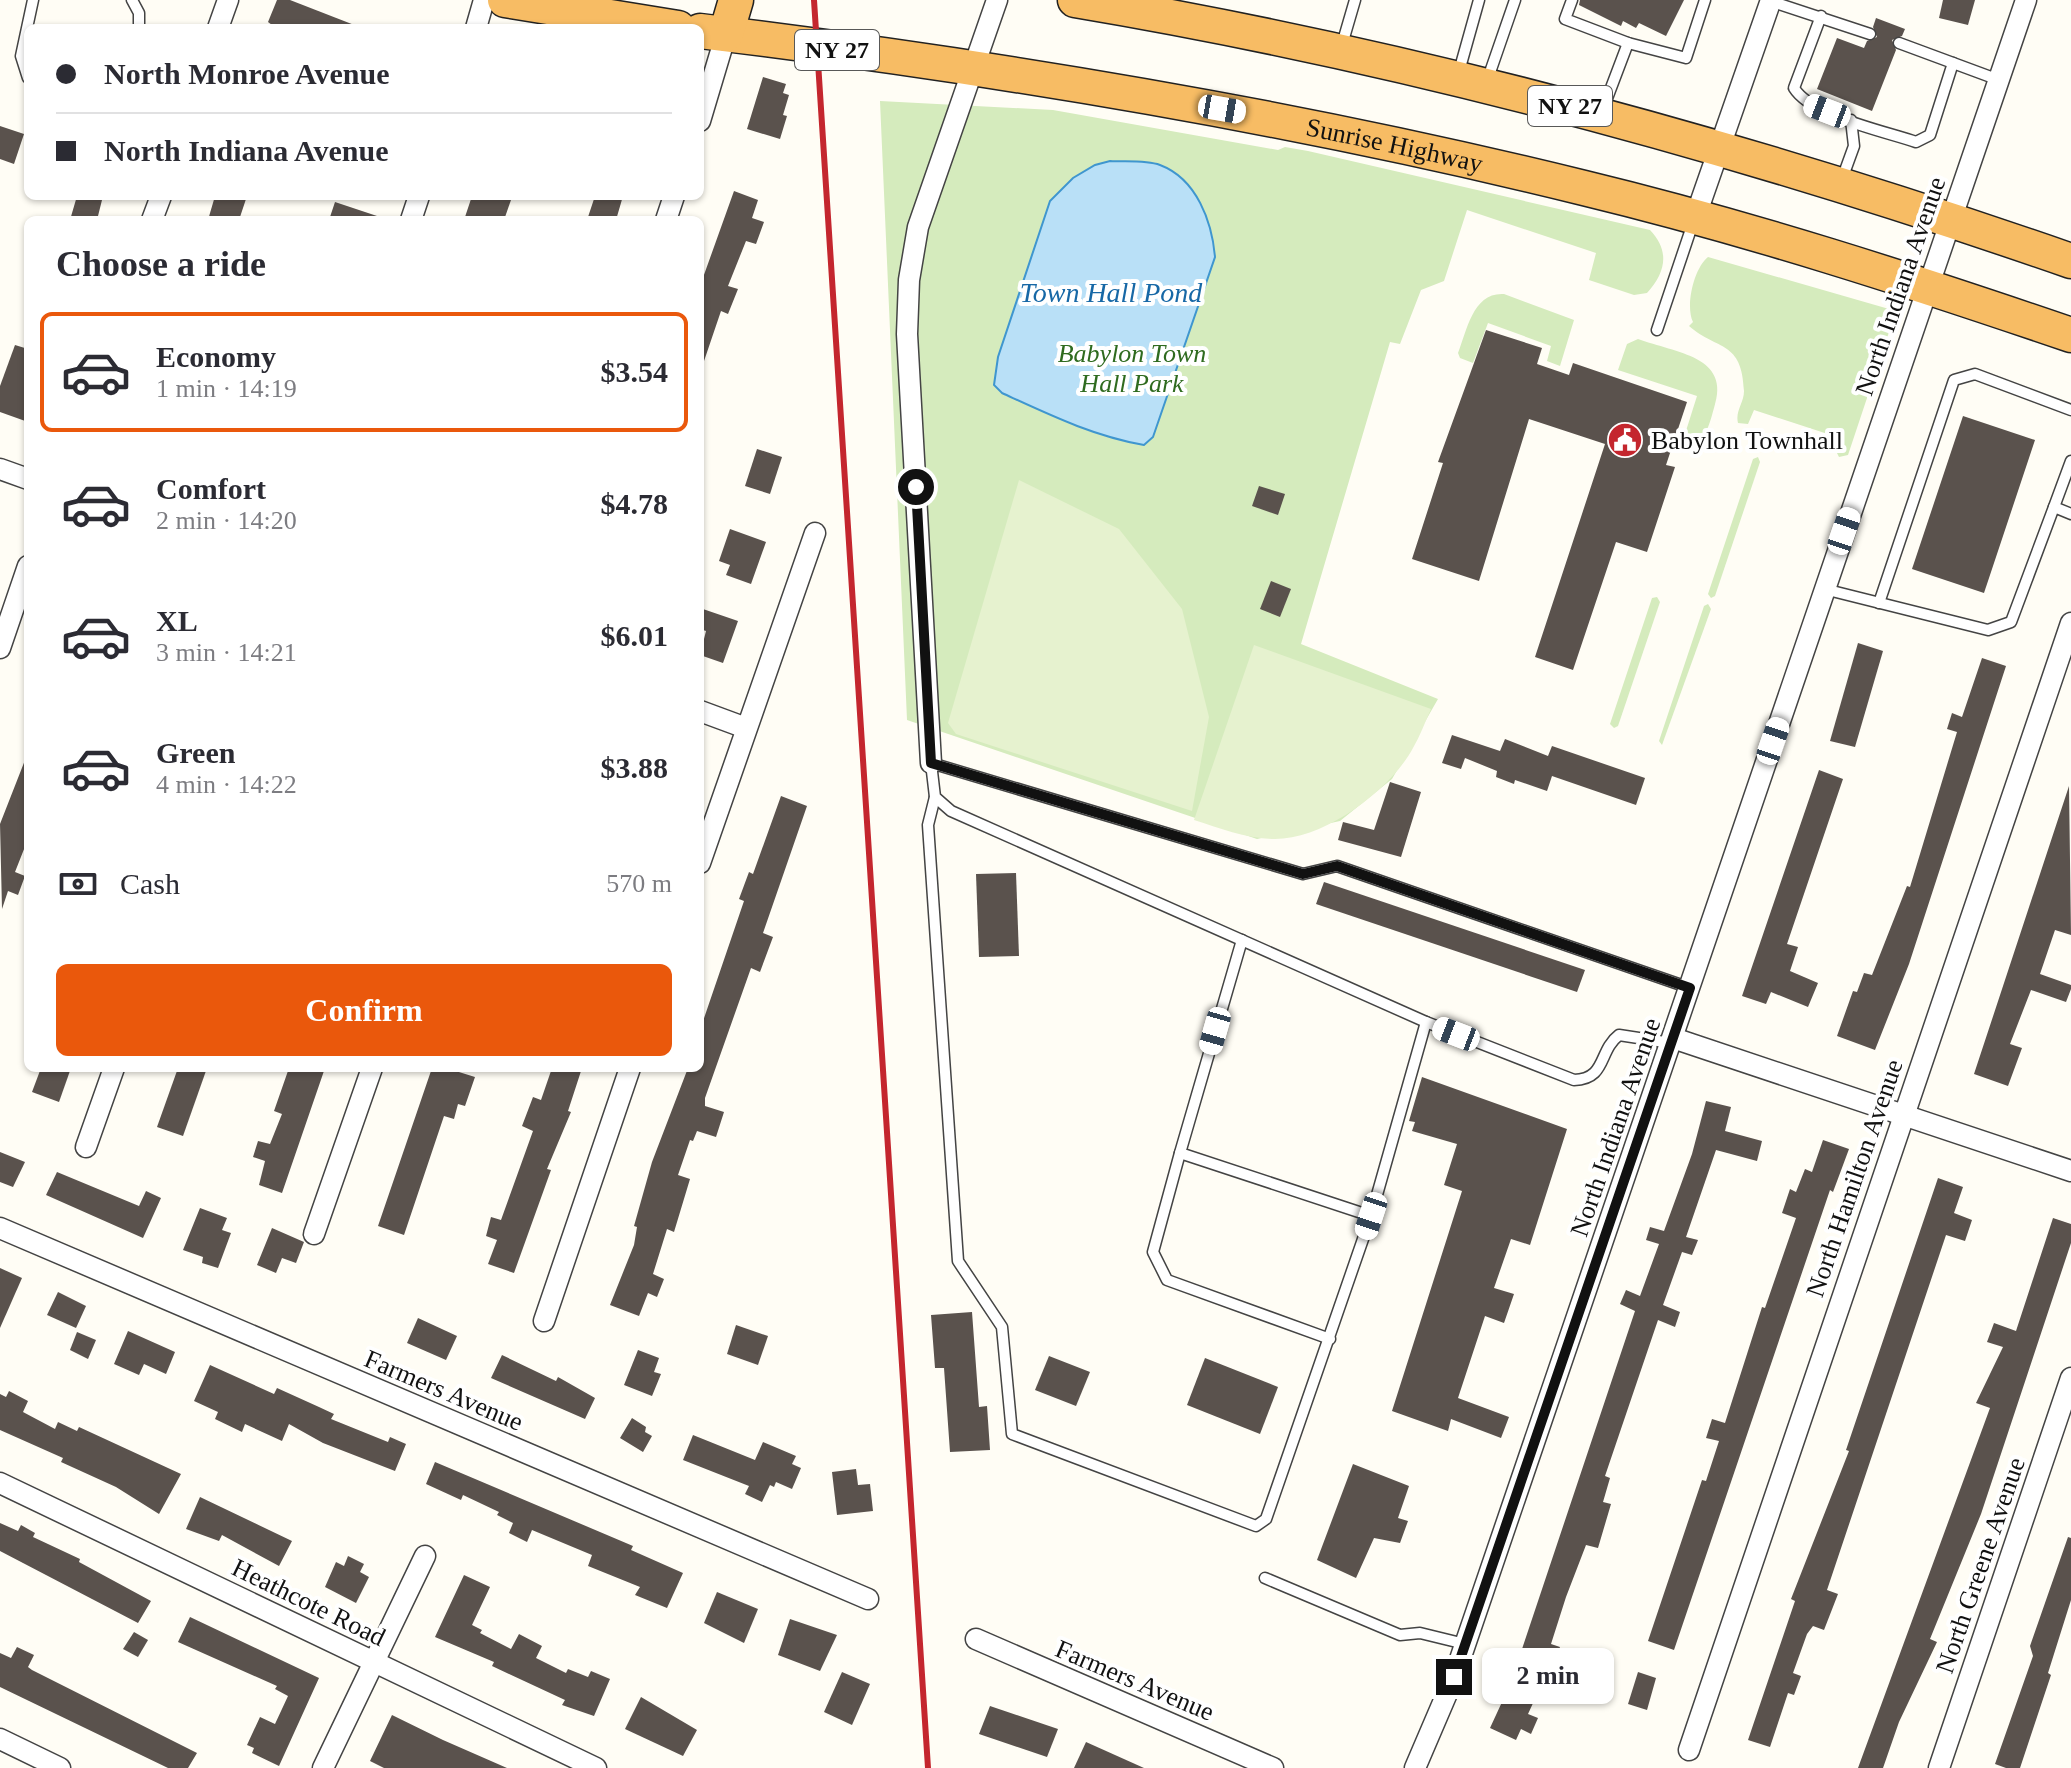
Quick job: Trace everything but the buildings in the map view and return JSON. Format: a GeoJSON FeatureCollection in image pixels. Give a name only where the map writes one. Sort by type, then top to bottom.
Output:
{"type":"FeatureCollection","features":[{"type":"Feature","properties":{"kind":"highway"},"geometry":{"type":"LineString","coordinates":[[505,0],[653,24]]}},
{"type":"Feature","properties":{"kind":"highway"},"geometry":{"type":"LineString","coordinates":[[713,32],[736,0]]}},
{"type":"Feature","properties":{"kind":"highway","name":"NY 27"},"geometry":{"type":"LineString","coordinates":[[1075,0],[1144,6],[1472,81],[1719,146],[2071,261]]}},
{"type":"Feature","properties":{"kind":"highway","name":"Sunrise Highway"},"geometry":{"type":"LineString","coordinates":[[713,32],[1217,108],[1371,139],[1585,188],[1695,218],[1927,286],[2071,335]]}},
{"type":"Feature","properties":{"kind":"street"},"geometry":{"type":"LineString","coordinates":[[223,24],[228,0]]}},
{"type":"Feature","properties":{"kind":"street"},"geometry":{"type":"LineString","coordinates":[[477,24],[484,0]]}},
{"type":"Feature","properties":{"kind":"street"},"geometry":{"type":"LineString","coordinates":[[931,763],[907,306],[918,227],[997,0]]}},
{"type":"Feature","properties":{"kind":"street","name":"North Indiana Avenue"},"geometry":{"type":"LineString","coordinates":[[1415,1768],[1465,1644],[2026,0]]}},
{"type":"Feature","properties":{"kind":"street"},"geometry":{"type":"LineString","coordinates":[[1695,218],[1771,1]]}},
{"type":"Feature","properties":{"kind":"street"},"geometry":{"type":"LineString","coordinates":[[704,94],[713,32]]}},
{"type":"Feature","properties":{"kind":"street"},"geometry":{"type":"LineString","coordinates":[[0,469],[24,478]]}},
{"type":"Feature","properties":{"kind":"street"},"geometry":{"type":"LineString","coordinates":[[704,851],[815,533]]}},
{"type":"Feature","properties":{"kind":"street"},"geometry":{"type":"LineString","coordinates":[[0,648],[24,578]]}},
{"type":"Feature","properties":{"kind":"street","name":"North Hamilton Avenue"},"geometry":{"type":"LineString","coordinates":[[1689,1750],[2071,623]]}},
{"type":"Feature","properties":{"kind":"street"},"geometry":{"type":"LineString","coordinates":[[704,712],[746,728]]}},
{"type":"Feature","properties":{"kind":"street"},"geometry":{"type":"LineString","coordinates":[[1672,1040],[2071,1171]]}},
{"type":"Feature","properties":{"kind":"street"},"geometry":{"type":"LineString","coordinates":[[86,1147],[113,1072]]}},
{"type":"Feature","properties":{"kind":"street"},"geometry":{"type":"LineString","coordinates":[[314,1234],[371,1072]]}},
{"type":"Feature","properties":{"kind":"street"},"geometry":{"type":"LineString","coordinates":[[544,1321],[629,1072]]}},
{"type":"Feature","properties":{"kind":"street","name":"Farmers Avenue"},"geometry":{"type":"LineString","coordinates":[[0,1228],[868,1599]]}},
{"type":"Feature","properties":{"kind":"street","name":"North Greene Avenue"},"geometry":{"type":"LineString","coordinates":[[1939,1768],[2071,1378]]}},
{"type":"Feature","properties":{"kind":"street","name":"Heathcote Road"},"geometry":{"type":"LineString","coordinates":[[0,1483],[596,1768]]}},
{"type":"Feature","properties":{"kind":"street"},"geometry":{"type":"LineString","coordinates":[[323,1768],[425,1556]]}},
{"type":"Feature","properties":{"kind":"street","name":"Farmers Avenue"},"geometry":{"type":"LineString","coordinates":[[976,1639],[1273,1768]]}},
{"type":"Feature","properties":{"kind":"street"},"geometry":{"type":"LineString","coordinates":[[0,1739],[46,1765]]}},
{"type":"Feature","properties":{"kind":"lane"},"geometry":{"type":"LineString","coordinates":[[28,24],[33,0]]}},
{"type":"Feature","properties":{"kind":"lane"},"geometry":{"type":"LineString","coordinates":[[132,0],[139,13],[139,24]]}},
{"type":"Feature","properties":{"kind":"lane"},"geometry":{"type":"LineString","coordinates":[[1340,50],[1355,0]]}},
{"type":"Feature","properties":{"kind":"lane"},"geometry":{"type":"LineString","coordinates":[[1472,81],[1479,0]]}},
{"type":"Feature","properties":{"kind":"lane"},"geometry":{"type":"LineString","coordinates":[[1472,81],[1515,0]]}},
{"type":"Feature","properties":{"kind":"lane"},"geometry":{"type":"LineString","coordinates":[[1572,0],[1565,19],[1628,43],[1686,58],[1705,0]]}},
{"type":"Feature","properties":{"kind":"lane"},"geometry":{"type":"LineString","coordinates":[[1771,1],[1870,34]]}},
{"type":"Feature","properties":{"kind":"lane"},"geometry":{"type":"LineString","coordinates":[[1821,16],[1794,88],[1803,102],[1851,120],[1916,142],[1930,135],[1953,63]]}},
{"type":"Feature","properties":{"kind":"lane"},"geometry":{"type":"LineString","coordinates":[[24,42],[21,56],[24,65]]}},
{"type":"Feature","properties":{"kind":"lane"},"geometry":{"type":"LineString","coordinates":[[1601,115],[1628,43]]}},
{"type":"Feature","properties":{"kind":"lane"},"geometry":{"type":"LineString","coordinates":[[1899,43],[1999,80]]}},
{"type":"Feature","properties":{"kind":"lane"},"geometry":{"type":"LineString","coordinates":[[1840,184],[1854,146],[1851,120]]}},
{"type":"Feature","properties":{"kind":"lane"},"geometry":{"type":"LineString","coordinates":[[1657,330],[1695,218]]}},
{"type":"Feature","properties":{"kind":"lane"},"geometry":{"type":"LineString","coordinates":[[1879,603],[1954,380],[1975,374],[2071,410]]}},
{"type":"Feature","properties":{"kind":"lane"},"geometry":{"type":"LineString","coordinates":[[1824,589],[1988,630],[2011,622],[2071,461]]}},
{"type":"Feature","properties":{"kind":"lane"},"geometry":{"type":"LineString","coordinates":[[2054,507],[2071,514]]}},
{"type":"Feature","properties":{"kind":"lane"},"geometry":{"type":"LineString","coordinates":[[1426,1022],[1371,1216],[1266,1519],[1256,1526],[1012,1434],[1002,1327],[958,1261],[928,825],[935,797],[931,763],[1303,874],[1337,866],[1690,988]]}},
{"type":"Feature","properties":{"kind":"lane"},"geometry":{"type":"LineString","coordinates":[[935,797],[951,811],[1426,1022],[1574,1080],[1593,1077],[1601,1068],[1610,1042],[1619,1035],[1672,1040]]}},
{"type":"Feature","properties":{"kind":"lane"},"geometry":{"type":"LineString","coordinates":[[1242,940],[1153,1252],[1167,1280],[1330,1339]]}},
{"type":"Feature","properties":{"kind":"lane"},"geometry":{"type":"LineString","coordinates":[[1180,1153],[1371,1216]]}},
{"type":"Feature","properties":{"kind":"lane"},"geometry":{"type":"LineString","coordinates":[[1265,1578],[1400,1635],[1420,1633],[1465,1644]]}},
{"type":"Feature","properties":{"kind":"green space","name":"Babylon Town Hall Park"},"geometry":{"type":"Polygon","coordinates":[[[880,101],[1053,110],[1278,150],[1285,147],[1308,151],[1650,230],[1656,238],[1663,254],[1662,269],[1647,293],[1634,295],[1589,280],[1596,253],[1467,210],[1444,281],[1421,290],[1400,344],[1390,342],[1301,644],[1438,699],[1392,779],[1340,821],[1257,839],[907,720],[880,101]]]}},
{"type":"Feature","properties":{"kind":"green space"},"geometry":{"type":"Polygon","coordinates":[[[1708,257],[1889,309],[1894,317],[1848,455],[1839,457],[1836,451],[1840,438],[1754,410],[1748,424],[1738,423],[1744,391],[1739,363],[1727,349],[1689,326],[1693,322],[1690,307],[1692,288],[1708,257]]]}},
{"type":"Feature","properties":{"kind":"green space"},"geometry":{"type":"Polygon","coordinates":[[[1504,294],[1574,320],[1560,366],[1547,361],[1551,346],[1488,323],[1473,363],[1460,358],[1458,353],[1478,306],[1493,295],[1504,294]]]}},
{"type":"Feature","properties":{"kind":"green space"},"geometry":{"type":"Polygon","coordinates":[[[1638,339],[1697,359],[1715,377],[1717,391],[1714,408],[1702,437],[1685,434],[1697,396],[1618,370],[1627,344],[1638,339]]]}},
{"type":"Feature","properties":{"kind":"green space"},"geometry":{"type":"Polygon","coordinates":[[[1758,457],[1760,462],[1715,596],[1711,598],[1708,594],[1753,459],[1758,457]]]}},
{"type":"Feature","properties":{"kind":"green space"},"geometry":{"type":"Polygon","coordinates":[[[1019,480],[1119,529],[1182,609],[1209,717],[1192,811],[956,734],[948,723],[1019,480]]]}},
{"type":"Feature","properties":{"kind":"green space"},"geometry":{"type":"Polygon","coordinates":[[[1657,597],[1660,602],[1618,726],[1614,728],[1610,724],[1652,598],[1657,597]]]}},
{"type":"Feature","properties":{"kind":"green space"},"geometry":{"type":"Polygon","coordinates":[[[1708,604],[1711,609],[1662,745],[1659,741],[1704,606],[1708,604]]]}},
{"type":"Feature","properties":{"kind":"green space"},"geometry":{"type":"Polygon","coordinates":[[[1254,645],[1431,709],[1416,743],[1388,781],[1353,810],[1312,832],[1272,839],[1252,837],[1194,820],[1254,645]]]}},
{"type":"Feature","properties":{"kind":"water","name":"Town Hall Pond"},"geometry":{"type":"Polygon","coordinates":[[[1110,161],[1154,163],[1184,180],[1206,216],[1215,257],[1153,437],[1144,445],[1072,424],[1002,393],[994,385],[998,357],[1050,201],[1073,178],[1095,165],[1110,161]]]}},
{"type":"Feature","properties":{"kind":"railway"},"geometry":{"type":"LineString","coordinates":[[814,0],[928,1768]]}},
{"type":"Feature","properties":{"kind":"place","name":"Babylon Townhall"},"geometry":{"type":"Point","coordinates":[1625,440]}},
{"type":"Feature","properties":{"kind":"route"},"geometry":{"type":"LineString","coordinates":[[916,487],[931,763],[1303,874],[1337,866],[1690,988],[1454,1677]]}}]}
